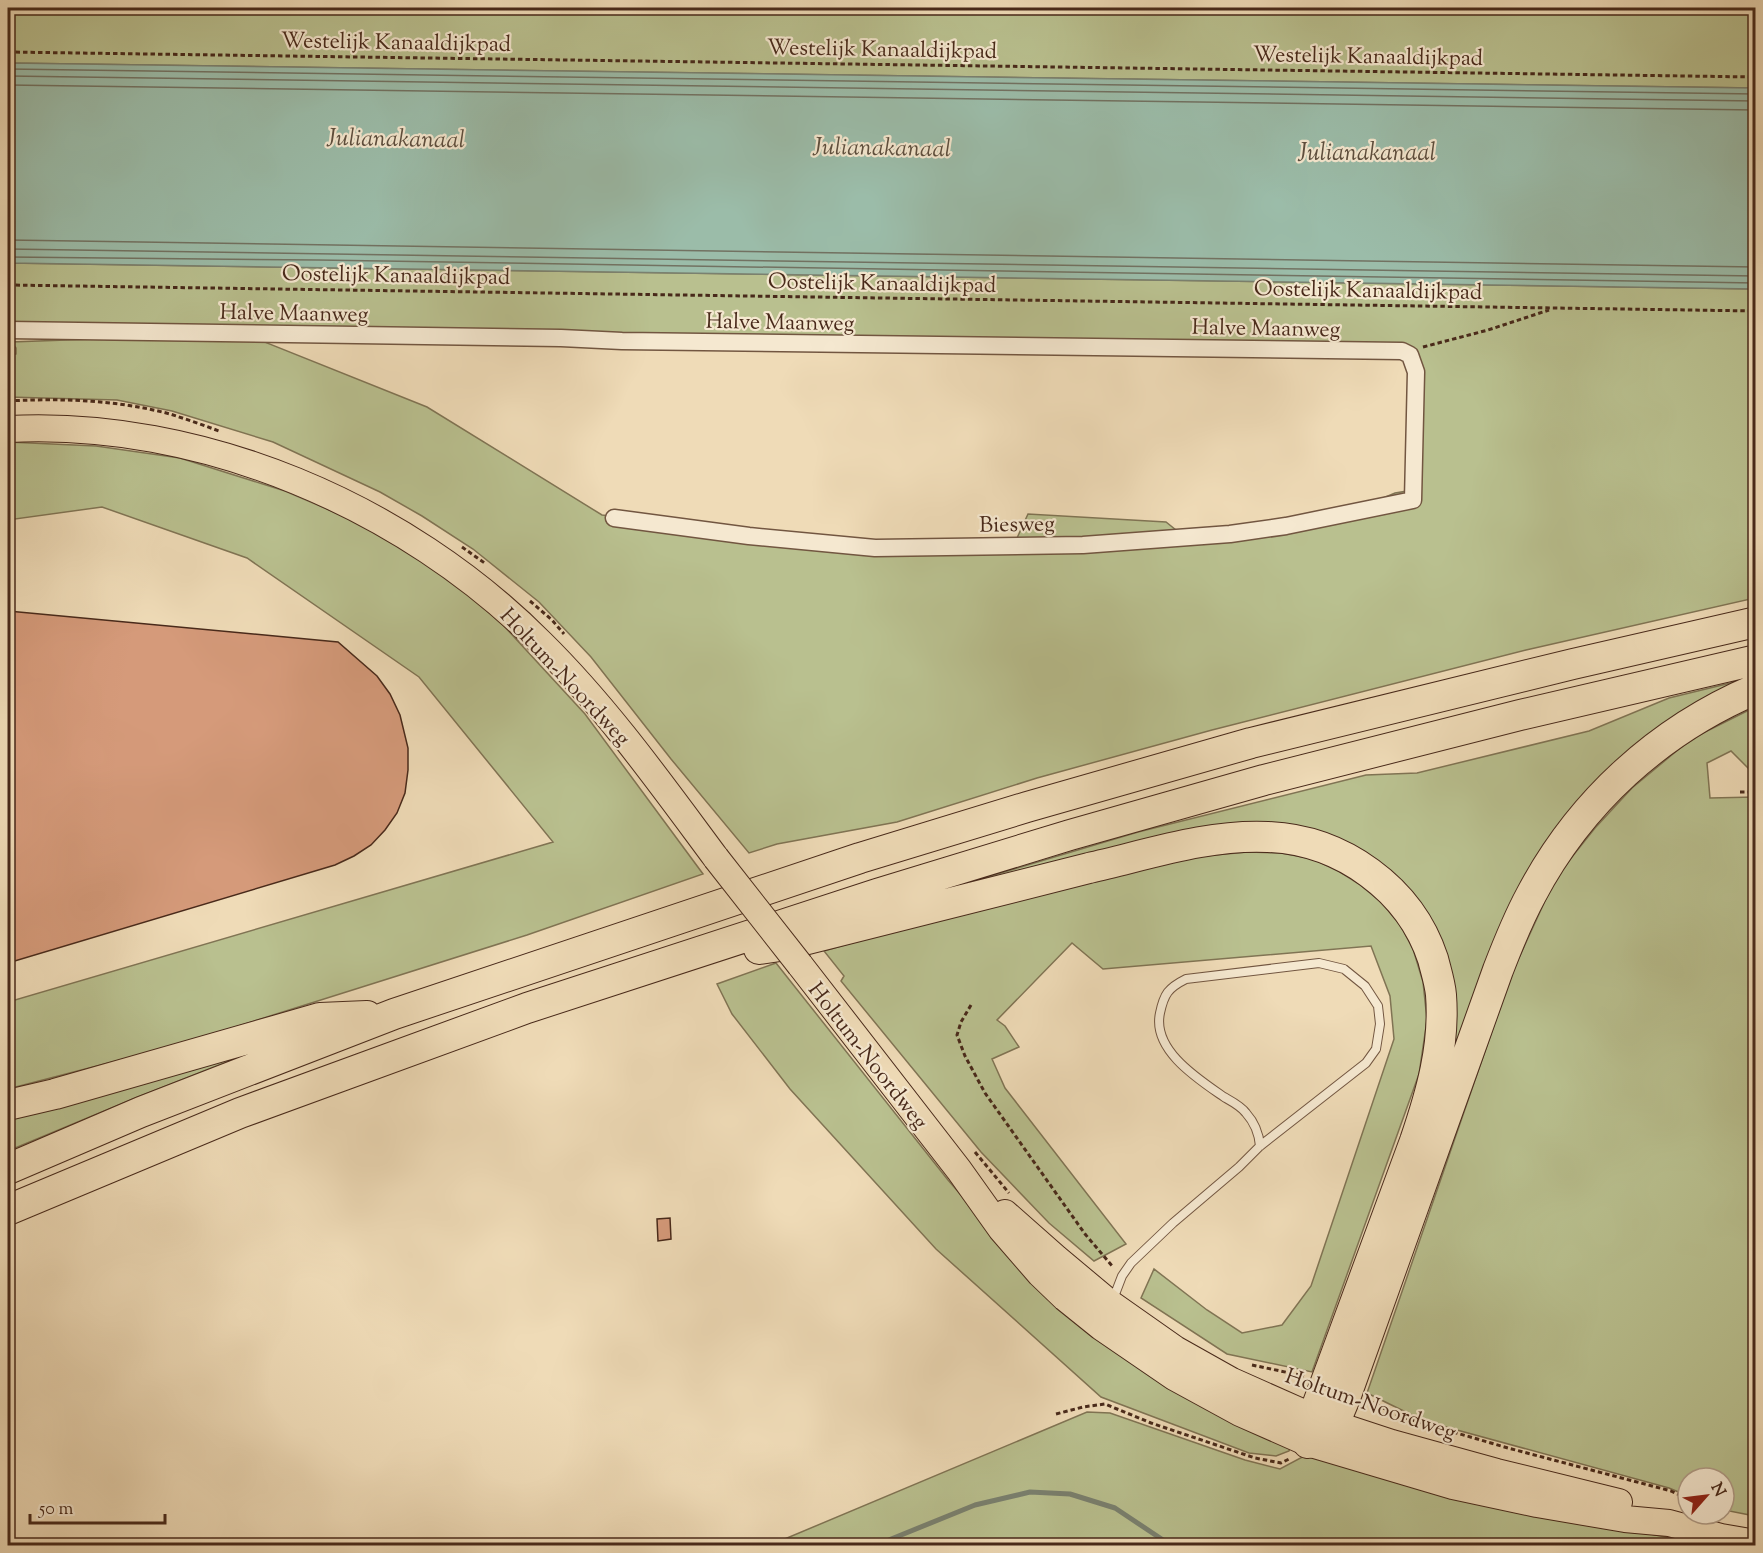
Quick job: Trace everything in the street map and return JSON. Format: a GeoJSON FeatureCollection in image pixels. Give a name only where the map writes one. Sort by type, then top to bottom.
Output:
{"type":"FeatureCollection","features":[{"type":"Feature","properties":{"kind":"highway"},"geometry":{"type":"LineString","coordinates":[[8,1169],[161,1104],[394,1014],[860,858],[1027,807],[1251,743],[1755,622]]}},
{"type":"Feature","properties":{"kind":"highway"},"geometry":{"type":"LineString","coordinates":[[8,1210],[240,1113],[527,1008],[877,894],[1070,835],[1264,780],[1520,715],[1755,660]]}},
{"type":"Feature","properties":{"kind":"highway"},"geometry":{"type":"LineString","coordinates":[[1318,1428],[1337,1388],[1491,988],[1520,915],[1532,892],[1580,820],[1620,777],[1688,724],[1755,689]]}},
{"type":"Feature","properties":{"kind":"highway"},"geometry":{"type":"LineString","coordinates":[[666,961],[780,946],[969,897],[1171,849],[1228,839],[1250,837],[1286,839],[1322,848],[1353,861],[1391,891],[1403,904],[1418,927],[1431,953],[1437,972],[1441,993],[1442,1020],[1440,1052],[1426,1107],[1337,1388]]}},
{"type":"Feature","properties":{"kind":"highway"},"geometry":{"type":"LineString","coordinates":[[8,1105],[66,1091],[320,1018],[394,1014]]}},
{"type":"Feature","properties":{"kind":"main road","name":"Holtum-Noordweg"},"geometry":{"type":"LineString","coordinates":[[8,429],[72,429],[128,435],[179,444],[222,455],[312,488],[355,509],[397,532],[452,567],[484,591],[541,643],[620,731],[800,965],[965,1159],[1001,1230],[1065,1298],[1106,1315],[1174,1377],[1240,1413],[1318,1428],[1453,1486],[1548,1506],[1625,1519],[1669,1523],[1755,1544]]}},
{"type":"Feature","properties":{"kind":"street","name":"Halve Maanweg"},"geometry":{"type":"LineString","coordinates":[[8,330],[561,338],[622,342],[1402,351],[1410,355]]}},
{"type":"Feature","properties":{"kind":"street","name":"Biesweg"},"geometry":{"type":"LineString","coordinates":[[614,518],[749,536],[875,548],[1083,545],[1230,534],[1286,526],[1398,504],[1413,500],[1415,495],[1416,372],[1410,355]]}},
{"type":"Feature","properties":{"kind":"lane"},"geometry":{"type":"LineString","coordinates":[[1106,1315],[1122,1276],[1139,1255],[1260,1146],[1366,1063],[1376,1049],[1380,1024],[1378,1006],[1365,987],[1344,969],[1319,963],[1186,979],[1172,986],[1162,999],[1159,1018],[1163,1039],[1174,1058],[1201,1081],[1245,1111],[1258,1133],[1260,1146]]}},
{"type":"Feature","properties":{"kind":"path"},"geometry":{"type":"LineString","coordinates":[[1554,8],[1755,11]]}},
{"type":"Feature","properties":{"kind":"path","name":"Westelijk Kanaaldijkpad"},"geometry":{"type":"LineString","coordinates":[[8,52],[1755,77]]}},
{"type":"Feature","properties":{"kind":"path","name":"Oostelijk Kanaaldijkpad"},"geometry":{"type":"LineString","coordinates":[[8,285],[1755,311]]}},
{"type":"Feature","properties":{"kind":"path"},"geometry":{"type":"LineString","coordinates":[[1410,355],[1426,346],[1488,330],[1553,309]]}},
{"type":"Feature","properties":{"kind":"path"},"geometry":{"type":"LineString","coordinates":[[1740,792],[1755,792]]}},
{"type":"Feature","properties":{"kind":"path"},"geometry":{"type":"LineString","coordinates":[[971,1005],[961,1022],[957,1035],[965,1056],[985,1093],[1085,1234],[1122,1276]]}},
{"type":"Feature","properties":{"kind":"path"},"geometry":{"type":"LineString","coordinates":[[965,1159],[1015,1200]]}},
{"type":"Feature","properties":{"kind":"path","name":"Holtum-Noordweg"},"geometry":{"type":"LineString","coordinates":[[1242,1363],[1284,1371],[1337,1388],[1373,1402],[1402,1417],[1676,1493]]}},
{"type":"Feature","properties":{"kind":"path"},"geometry":{"type":"LineString","coordinates":[[1056,1414],[1105,1404],[1151,1423],[1255,1458],[1281,1463],[1299,1453],[1318,1428]]}},
{"type":"Feature","properties":{"kind":"shaded area"},"geometry":{"type":"Polygon","coordinates":[[[8,8],[1180,8],[1756,14],[1755,88],[8,63],[8,8]]]}},
{"type":"Feature","properties":{"kind":"shaded area"},"geometry":{"type":"Polygon","coordinates":[[[8,263],[1755,289],[1755,598],[1526,650],[1212,730],[1037,778],[897,822],[777,844],[749,853],[591,657],[539,602],[473,549],[422,516],[380,492],[273,442],[172,411],[117,400],[8,397],[8,356],[16,354],[16,348],[11,342],[234,334],[8,323],[8,263]],[[247,335],[427,407],[602,515],[852,543],[1017,538],[1028,514],[1166,522],[1181,534],[1362,507],[1395,493],[1413,490],[1411,351],[247,335]]]}},
{"type":"Feature","properties":{"kind":"shaded area"},"geometry":{"type":"Polygon","coordinates":[[[8,442],[96,446],[180,458],[285,491],[348,518],[409,551],[461,588],[504,626],[585,714],[703,874],[527,935],[178,1045],[8,1089],[8,1002],[553,842],[419,677],[247,558],[102,507],[8,520],[8,442]]]}},
{"type":"Feature","properties":{"kind":"shaded area"},"geometry":{"type":"Polygon","coordinates":[[[1755,677],[1608,780],[1428,1115],[1434,945],[1309,836],[904,902],[1138,832],[1366,775],[1417,773],[1589,731],[1669,698],[1755,677]]]}},
{"type":"Feature","properties":{"kind":"shaded area"},"geometry":{"type":"Polygon","coordinates":[[[1755,707],[1755,786],[1750,786],[1749,769],[1731,751],[1707,763],[1710,798],[1755,797],[1755,1516],[1736,1512],[1736,1466],[1676,1466],[1676,1491],[1424,1421],[1367,1393],[1512,973],[1556,877],[1595,828],[1632,788],[1691,739],[1755,707]]]}},
{"type":"Feature","properties":{"kind":"shaded area"},"geometry":{"type":"Polygon","coordinates":[[[1248,852],[1281,853],[1313,859],[1359,884],[1382,903],[1400,925],[1413,949],[1423,982],[1427,1020],[1419,1074],[1312,1372],[1227,1354],[1141,1298],[1154,1269],[1207,1310],[1242,1333],[1282,1325],[1311,1286],[1394,1039],[1390,996],[1371,946],[1103,969],[1072,943],[997,1020],[1005,1026],[1019,1047],[992,1059],[1005,1088],[1126,1244],[1094,1261],[1049,1223],[981,1152],[841,981],[844,976],[824,951],[1126,863],[1248,852]]]}},
{"type":"Feature","properties":{"kind":"shaded area"},"geometry":{"type":"Polygon","coordinates":[[[776,963],[948,1180],[1038,1284],[1291,1445],[1289,1451],[1276,1456],[1249,1453],[1101,1397],[936,1249],[790,1089],[732,1014],[717,984],[776,963]]]}},
{"type":"Feature","properties":{"kind":"shaded area"},"geometry":{"type":"Polygon","coordinates":[[[307,1030],[138,1097],[8,1151],[8,1115],[307,1030]]]}},
{"type":"Feature","properties":{"kind":"shaded area"},"geometry":{"type":"Polygon","coordinates":[[[1087,1412],[1110,1413],[1245,1460],[1280,1469],[1306,1455],[1616,1527],[1705,1545],[768,1546],[1087,1412]]]}},
{"type":"Feature","properties":{"kind":"water","name":"Julianakanaal"},"geometry":{"type":"Polygon","coordinates":[[[8,63],[1755,88],[1755,289],[8,263],[8,63]]]}},
{"type":"Feature","properties":{"kind":"building"},"geometry":{"type":"Polygon","coordinates":[[[8,611],[338,642],[377,676],[390,694],[400,715],[408,748],[408,770],[405,793],[397,813],[371,845],[335,865],[8,963],[8,611]]]}},
{"type":"Feature","properties":{"kind":"building"},"geometry":{"type":"Polygon","coordinates":[[[670,1218],[671,1239],[658,1241],[657,1219],[670,1218]]]}},
{"type":"Feature","properties":{"kind":"waterway"},"geometry":{"type":"LineString","coordinates":[[874,1546],[975,1505],[1030,1492],[1070,1494],[1115,1508],[1172,1546]]}}]}
